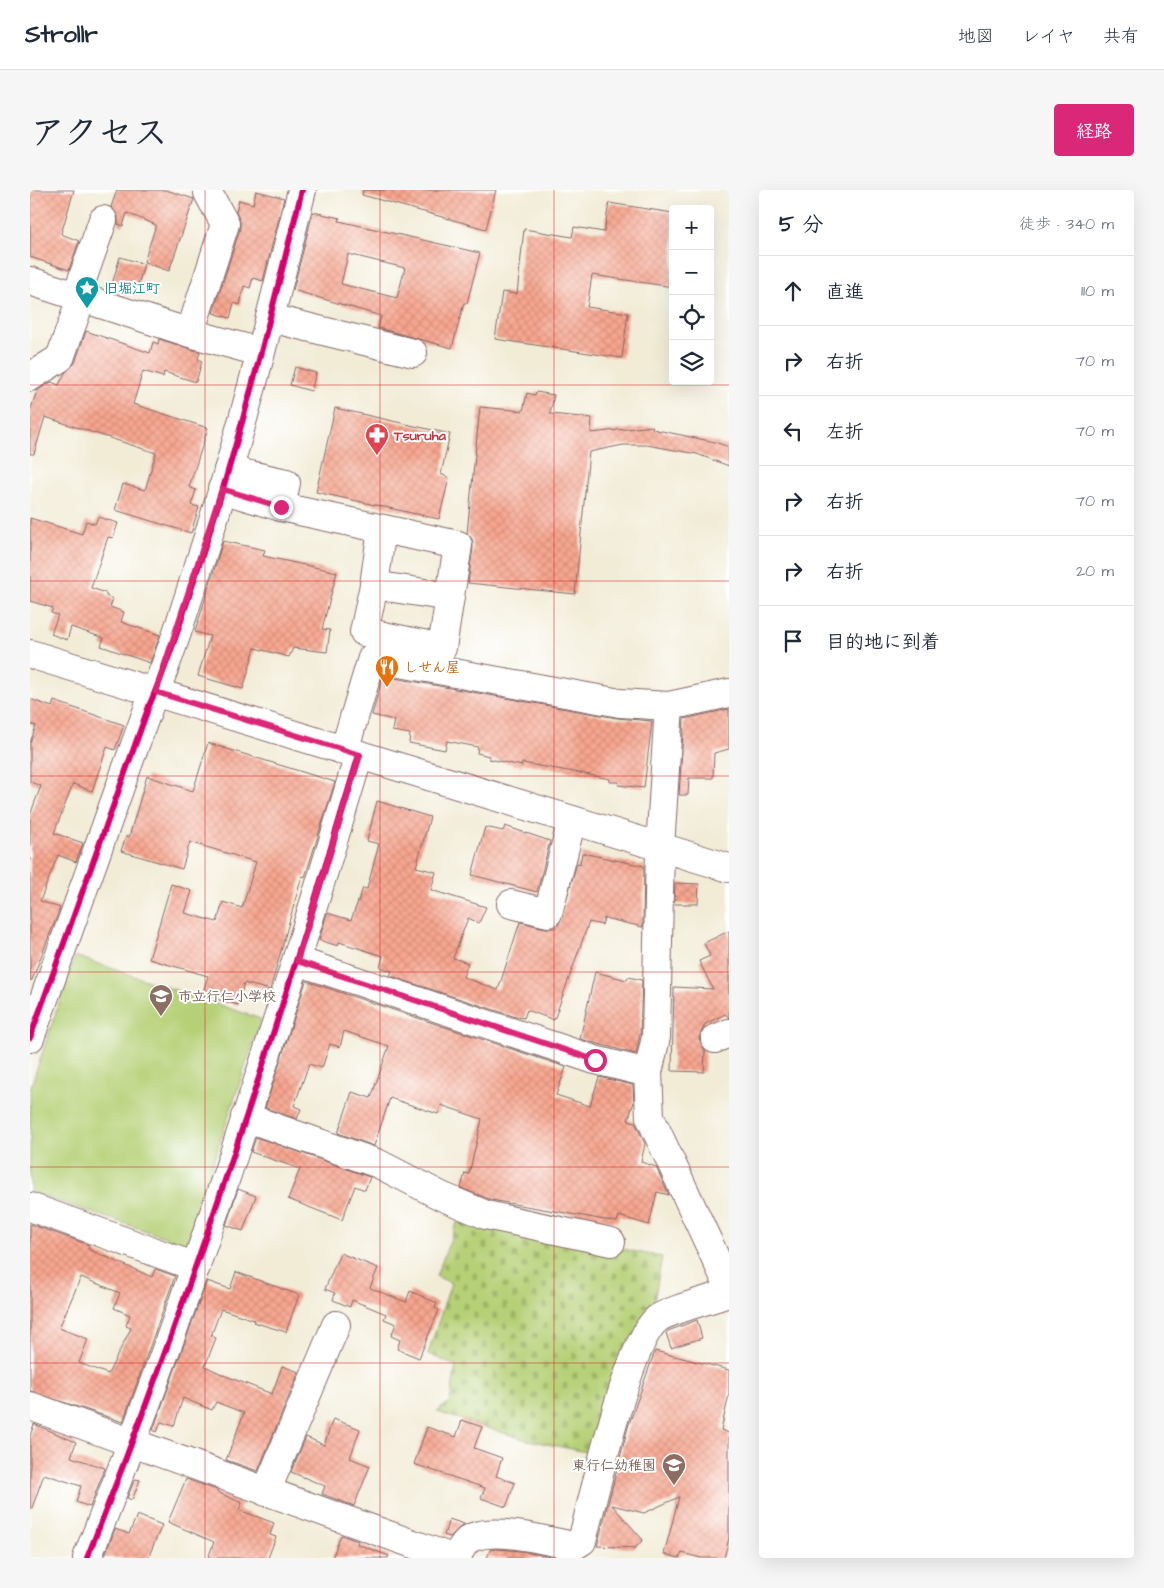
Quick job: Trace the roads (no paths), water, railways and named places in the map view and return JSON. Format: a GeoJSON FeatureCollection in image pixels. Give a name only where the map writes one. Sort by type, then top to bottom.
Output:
{"type":"FeatureCollection","features":[{"type":"Feature","properties":{"kind":"street"},"geometry":{"type":"LineString","coordinates":[[190,333],[225,224],[208,193],[209,190]]}},
{"type":"Feature","properties":{"kind":"street"},"geometry":{"type":"LineString","coordinates":[[30,1038],[156,692],[225,480],[245,417],[302,190]]}},
{"type":"Feature","properties":{"kind":"street"},"geometry":{"type":"LineString","coordinates":[[30,377],[60,358],[103,220]]}},
{"type":"Feature","properties":{"kind":"street"},"geometry":{"type":"LineString","coordinates":[[30,281],[190,333],[260,352]]}},
{"type":"Feature","properties":{"kind":"street"},"geometry":{"type":"LineString","coordinates":[[270,318],[413,353]]}},
{"type":"Feature","properties":{"kind":"street"},"geometry":{"type":"LineString","coordinates":[[225,480],[281,507],[458,545],[442,648],[364,632],[374,585],[382,529]]}},
{"type":"Feature","properties":{"kind":"street"},"geometry":{"type":"LineString","coordinates":[[374,585],[450,597]]}},
{"type":"Feature","properties":{"kind":"street"},"geometry":{"type":"LineString","coordinates":[[30,654],[729,868]]}},
{"type":"Feature","properties":{"kind":"street"},"geometry":{"type":"LineString","coordinates":[[87,1558],[132,1444],[196,1267],[297,961],[352,753],[372,658],[620,703],[669,706],[729,693]]}},
{"type":"Feature","properties":{"kind":"street"},"geometry":{"type":"LineString","coordinates":[[669,706],[660,848],[656,1036],[648,1073],[650,1117],[729,1287]]}},
{"type":"Feature","properties":{"kind":"street"},"geometry":{"type":"LineString","coordinates":[[511,904],[548,912],[572,820]]}},
{"type":"Feature","properties":{"kind":"street"},"geometry":{"type":"LineString","coordinates":[[297,961],[595,1060],[648,1073]]}},
{"type":"Feature","properties":{"kind":"street"},"geometry":{"type":"LineString","coordinates":[[245,1117],[378,1164],[441,1196],[486,1215],[611,1242]]}},
{"type":"Feature","properties":{"kind":"street"},"geometry":{"type":"LineString","coordinates":[[30,1207],[196,1267]]}},
{"type":"Feature","properties":{"kind":"street"},"geometry":{"type":"LineString","coordinates":[[457,1558],[464,1544],[474,1537],[493,1534],[574,1546],[582,1541],[618,1407],[642,1339],[659,1318],[729,1293]]}},
{"type":"Feature","properties":{"kind":"street"},"geometry":{"type":"LineString","coordinates":[[266,1492],[336,1325]]}},
{"type":"Feature","properties":{"kind":"street"},"geometry":{"type":"LineString","coordinates":[[30,1406],[452,1558]]}},
{"type":"Feature","properties":{"kind":"place","name":"旧堀江町"},"geometry":{"type":"Point","coordinates":[87,309]}},
{"type":"Feature","properties":{"kind":"place","name":"Tsuruha"},"geometry":{"type":"Point","coordinates":[377,456]}},
{"type":"Feature","properties":{"kind":"place","name":"しせん屋"},"geometry":{"type":"Point","coordinates":[387,688]}},
{"type":"Feature","properties":{"kind":"place","name":"市立行仁小学校"},"geometry":{"type":"Point","coordinates":[161,1017]}},
{"type":"Feature","properties":{"kind":"place","name":"東行仁幼稚園"},"geometry":{"type":"Point","coordinates":[674,1486]}}]}
